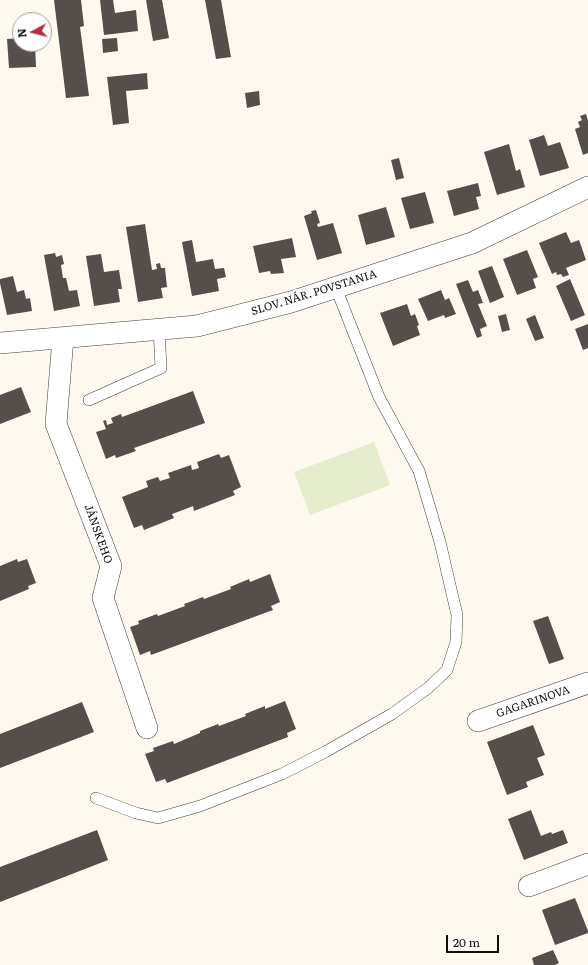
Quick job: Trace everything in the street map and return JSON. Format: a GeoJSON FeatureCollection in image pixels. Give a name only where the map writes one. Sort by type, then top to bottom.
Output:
{"type":"FeatureCollection","features":[{"type":"Feature","properties":{"kind":"street","name":"SLOV. NÁR. POVSTANIA"},"geometry":{"type":"LineString","coordinates":[[0,343],[197,326],[291,302],[472,242],[588,188]]}},
{"type":"Feature","properties":{"kind":"street","name":"JÁNSKEHO"},"geometry":{"type":"LineString","coordinates":[[63,338],[56,424],[111,566],[103,598],[147,728]]}},
{"type":"Feature","properties":{"kind":"street","name":"GAGARINOVA"},"geometry":{"type":"LineString","coordinates":[[478,721],[588,683]]}},
{"type":"Feature","properties":{"kind":"street"},"geometry":{"type":"LineString","coordinates":[[529,886],[588,864]]}},
{"type":"Feature","properties":{"kind":"lane"},"geometry":{"type":"LineString","coordinates":[[96,798],[136,813],[158,818],[200,806],[282,774],[326,752],[392,714],[428,688],[447,670],[456,642],[457,616],[440,542],[419,471],[379,396],[336,288]]}},
{"type":"Feature","properties":{"kind":"lane"},"geometry":{"type":"LineString","coordinates":[[89,400],[161,368],[160,329]]}},
{"type":"Feature","properties":{"kind":"green space"},"geometry":{"type":"Polygon","coordinates":[[[374,442],[390,485],[310,515],[294,472],[374,442]]]}},
{"type":"Feature","properties":{"kind":"building"},"geometry":{"type":"Polygon","coordinates":[[[54,0],[81,0],[84,26],[80,27],[89,96],[66,98],[54,0]]]}},
{"type":"Feature","properties":{"kind":"building"},"geometry":{"type":"Polygon","coordinates":[[[100,0],[113,0],[115,13],[136,10],[138,31],[104,35],[100,0]]]}},
{"type":"Feature","properties":{"kind":"building"},"geometry":{"type":"Polygon","coordinates":[[[146,0],[162,0],[169,38],[153,41],[146,0]]]}},
{"type":"Feature","properties":{"kind":"building"},"geometry":{"type":"Polygon","coordinates":[[[205,0],[221,0],[231,57],[216,59],[205,0]]]}},
{"type":"Feature","properties":{"kind":"building"},"geometry":{"type":"Polygon","coordinates":[[[117,38],[118,51],[103,53],[102,39],[117,38]]]}},
{"type":"Feature","properties":{"kind":"building"},"geometry":{"type":"Polygon","coordinates":[[[7,39],[12,39],[12,52],[35,52],[36,67],[9,68],[7,39]]]}},
{"type":"Feature","properties":{"kind":"building"},"geometry":{"type":"Polygon","coordinates":[[[147,73],[148,89],[126,91],[129,123],[113,125],[107,77],[147,73]]]}},
{"type":"Feature","properties":{"kind":"building"},"geometry":{"type":"Polygon","coordinates":[[[259,91],[260,105],[247,108],[245,93],[259,91]]]}},
{"type":"Feature","properties":{"kind":"building"},"geometry":{"type":"Polygon","coordinates":[[[586,114],[588,121],[588,153],[583,155],[575,129],[580,127],[578,122],[582,120],[580,116],[586,114]]]}},
{"type":"Feature","properties":{"kind":"building"},"geometry":{"type":"Polygon","coordinates":[[[544,135],[548,146],[560,142],[569,168],[540,176],[529,140],[544,135]]]}},
{"type":"Feature","properties":{"kind":"building"},"geometry":{"type":"Polygon","coordinates":[[[509,144],[516,171],[520,169],[525,187],[497,195],[484,152],[509,144]]]}},
{"type":"Feature","properties":{"kind":"building"},"geometry":{"type":"Polygon","coordinates":[[[399,158],[404,178],[396,180],[391,160],[399,158]]]}},
{"type":"Feature","properties":{"kind":"building"},"geometry":{"type":"Polygon","coordinates":[[[478,183],[481,196],[476,197],[479,209],[454,216],[447,191],[478,183]]]}},
{"type":"Feature","properties":{"kind":"building"},"geometry":{"type":"Polygon","coordinates":[[[425,192],[434,223],[410,229],[401,198],[425,192]]]}},
{"type":"Feature","properties":{"kind":"building"},"geometry":{"type":"Polygon","coordinates":[[[386,207],[395,237],[366,245],[358,215],[386,207]]]}},
{"type":"Feature","properties":{"kind":"building"},"geometry":{"type":"Polygon","coordinates":[[[316,210],[320,223],[317,224],[318,227],[333,223],[342,253],[317,260],[304,216],[312,213],[311,211],[316,210]]]}},
{"type":"Feature","properties":{"kind":"building"},"geometry":{"type":"Polygon","coordinates":[[[145,224],[152,270],[157,269],[156,264],[160,263],[161,268],[165,268],[167,287],[161,288],[163,298],[138,302],[126,227],[145,224]]]}},
{"type":"Feature","properties":{"kind":"building"},"geometry":{"type":"Polygon","coordinates":[[[566,232],[571,243],[579,240],[586,260],[566,268],[569,275],[563,277],[561,274],[557,275],[556,272],[552,274],[539,243],[566,232]]]}},
{"type":"Feature","properties":{"kind":"building"},"geometry":{"type":"Polygon","coordinates":[[[292,238],[296,257],[281,259],[284,273],[271,274],[270,271],[259,273],[253,246],[292,238]]]}},
{"type":"Feature","properties":{"kind":"building"},"geometry":{"type":"Polygon","coordinates":[[[192,240],[196,262],[213,259],[215,269],[224,268],[226,277],[217,279],[219,291],[192,296],[182,242],[192,240]]]}},
{"type":"Feature","properties":{"kind":"building"},"geometry":{"type":"Polygon","coordinates":[[[527,250],[538,277],[533,279],[536,288],[517,295],[503,259],[527,250]]]}},
{"type":"Feature","properties":{"kind":"building"},"geometry":{"type":"Polygon","coordinates":[[[55,253],[56,257],[62,255],[64,264],[61,265],[63,278],[66,278],[69,291],[77,290],[80,306],[54,311],[44,255],[55,253]]]}},
{"type":"Feature","properties":{"kind":"building"},"geometry":{"type":"Polygon","coordinates":[[[101,254],[104,272],[119,270],[122,289],[118,289],[120,302],[94,306],[86,256],[101,254]]]}},
{"type":"Feature","properties":{"kind":"building"},"geometry":{"type":"Polygon","coordinates":[[[492,266],[504,297],[490,303],[478,271],[492,266]]]}},
{"type":"Feature","properties":{"kind":"building"},"geometry":{"type":"Polygon","coordinates":[[[13,276],[17,292],[24,290],[26,299],[30,298],[32,311],[7,315],[0,279],[13,276]]]}},
{"type":"Feature","properties":{"kind":"building"},"geometry":{"type":"Polygon","coordinates":[[[570,279],[585,315],[571,321],[556,286],[570,279]]]}},
{"type":"Feature","properties":{"kind":"building"},"geometry":{"type":"Polygon","coordinates":[[[468,280],[473,292],[478,290],[483,303],[478,304],[487,326],[480,329],[482,336],[477,338],[456,284],[468,280]]]}},
{"type":"Feature","properties":{"kind":"building"},"geometry":{"type":"Polygon","coordinates":[[[441,290],[445,300],[449,298],[456,314],[445,318],[444,315],[428,321],[418,299],[441,290]]]}},
{"type":"Feature","properties":{"kind":"building"},"geometry":{"type":"Polygon","coordinates":[[[407,304],[411,316],[415,314],[419,325],[417,326],[420,335],[393,346],[380,313],[407,304]]]}},
{"type":"Feature","properties":{"kind":"building"},"geometry":{"type":"Polygon","coordinates":[[[506,314],[510,330],[502,332],[498,316],[506,314]]]}},
{"type":"Feature","properties":{"kind":"building"},"geometry":{"type":"Polygon","coordinates":[[[535,315],[544,338],[535,341],[526,319],[535,315]]]}},
{"type":"Feature","properties":{"kind":"building"},"geometry":{"type":"Polygon","coordinates":[[[588,324],[588,348],[583,350],[575,329],[588,324]]]}},
{"type":"Feature","properties":{"kind":"building"},"geometry":{"type":"Polygon","coordinates":[[[21,387],[31,412],[0,424],[0,395],[21,387]]]}},
{"type":"Feature","properties":{"kind":"building"},"geometry":{"type":"Polygon","coordinates":[[[193,391],[205,423],[134,448],[136,451],[116,458],[115,455],[106,459],[96,432],[106,429],[103,421],[106,420],[107,425],[113,423],[111,418],[121,414],[122,417],[193,391]]]}},
{"type":"Feature","properties":{"kind":"building"},"geometry":{"type":"Polygon","coordinates":[[[219,454],[221,458],[229,455],[241,487],[233,491],[235,495],[194,511],[193,506],[172,514],[174,518],[144,530],[142,525],[134,528],[122,497],[148,487],[146,481],[158,477],[160,481],[170,478],[168,473],[191,465],[192,470],[199,468],[197,462],[219,454]]]}},
{"type":"Feature","properties":{"kind":"building"},"geometry":{"type":"Polygon","coordinates":[[[17,559],[18,562],[27,559],[36,583],[28,586],[29,589],[0,601],[0,566],[17,559]]]}},
{"type":"Feature","properties":{"kind":"building"},"geometry":{"type":"Polygon","coordinates":[[[270,574],[280,602],[271,606],[273,610],[151,655],[150,651],[140,655],[130,627],[139,624],[138,621],[157,614],[158,616],[185,606],[184,604],[203,597],[204,599],[231,589],[230,587],[249,579],[250,582],[270,574]]]}},
{"type":"Feature","properties":{"kind":"building"},"geometry":{"type":"Polygon","coordinates":[[[548,616],[564,659],[549,664],[533,621],[548,616]]]}},
{"type":"Feature","properties":{"kind":"building"},"geometry":{"type":"Polygon","coordinates":[[[285,701],[296,729],[287,733],[288,737],[167,783],[165,779],[156,782],[145,754],[154,751],[153,748],[173,741],[174,744],[218,724],[219,726],[246,716],[245,714],[265,706],[265,709],[285,701]]]}},
{"type":"Feature","properties":{"kind":"building"},"geometry":{"type":"Polygon","coordinates":[[[82,702],[94,732],[0,768],[0,734],[82,702]]]}},
{"type":"Feature","properties":{"kind":"building"},"geometry":{"type":"Polygon","coordinates":[[[533,725],[545,755],[537,758],[544,775],[526,782],[528,787],[507,795],[487,742],[533,725]]]}},
{"type":"Feature","properties":{"kind":"building"},"geometry":{"type":"Polygon","coordinates":[[[531,810],[541,836],[551,832],[552,834],[563,830],[568,843],[524,860],[508,819],[531,810]]]}},
{"type":"Feature","properties":{"kind":"building"},"geometry":{"type":"Polygon","coordinates":[[[97,830],[108,860],[0,902],[0,867],[97,830]]]}},
{"type":"Feature","properties":{"kind":"building"},"geometry":{"type":"Polygon","coordinates":[[[575,898],[588,933],[555,945],[542,910],[575,898]]]}},
{"type":"Feature","properties":{"kind":"building"},"geometry":{"type":"Polygon","coordinates":[[[553,950],[559,963],[555,965],[534,965],[532,958],[553,950]]]}}]}
